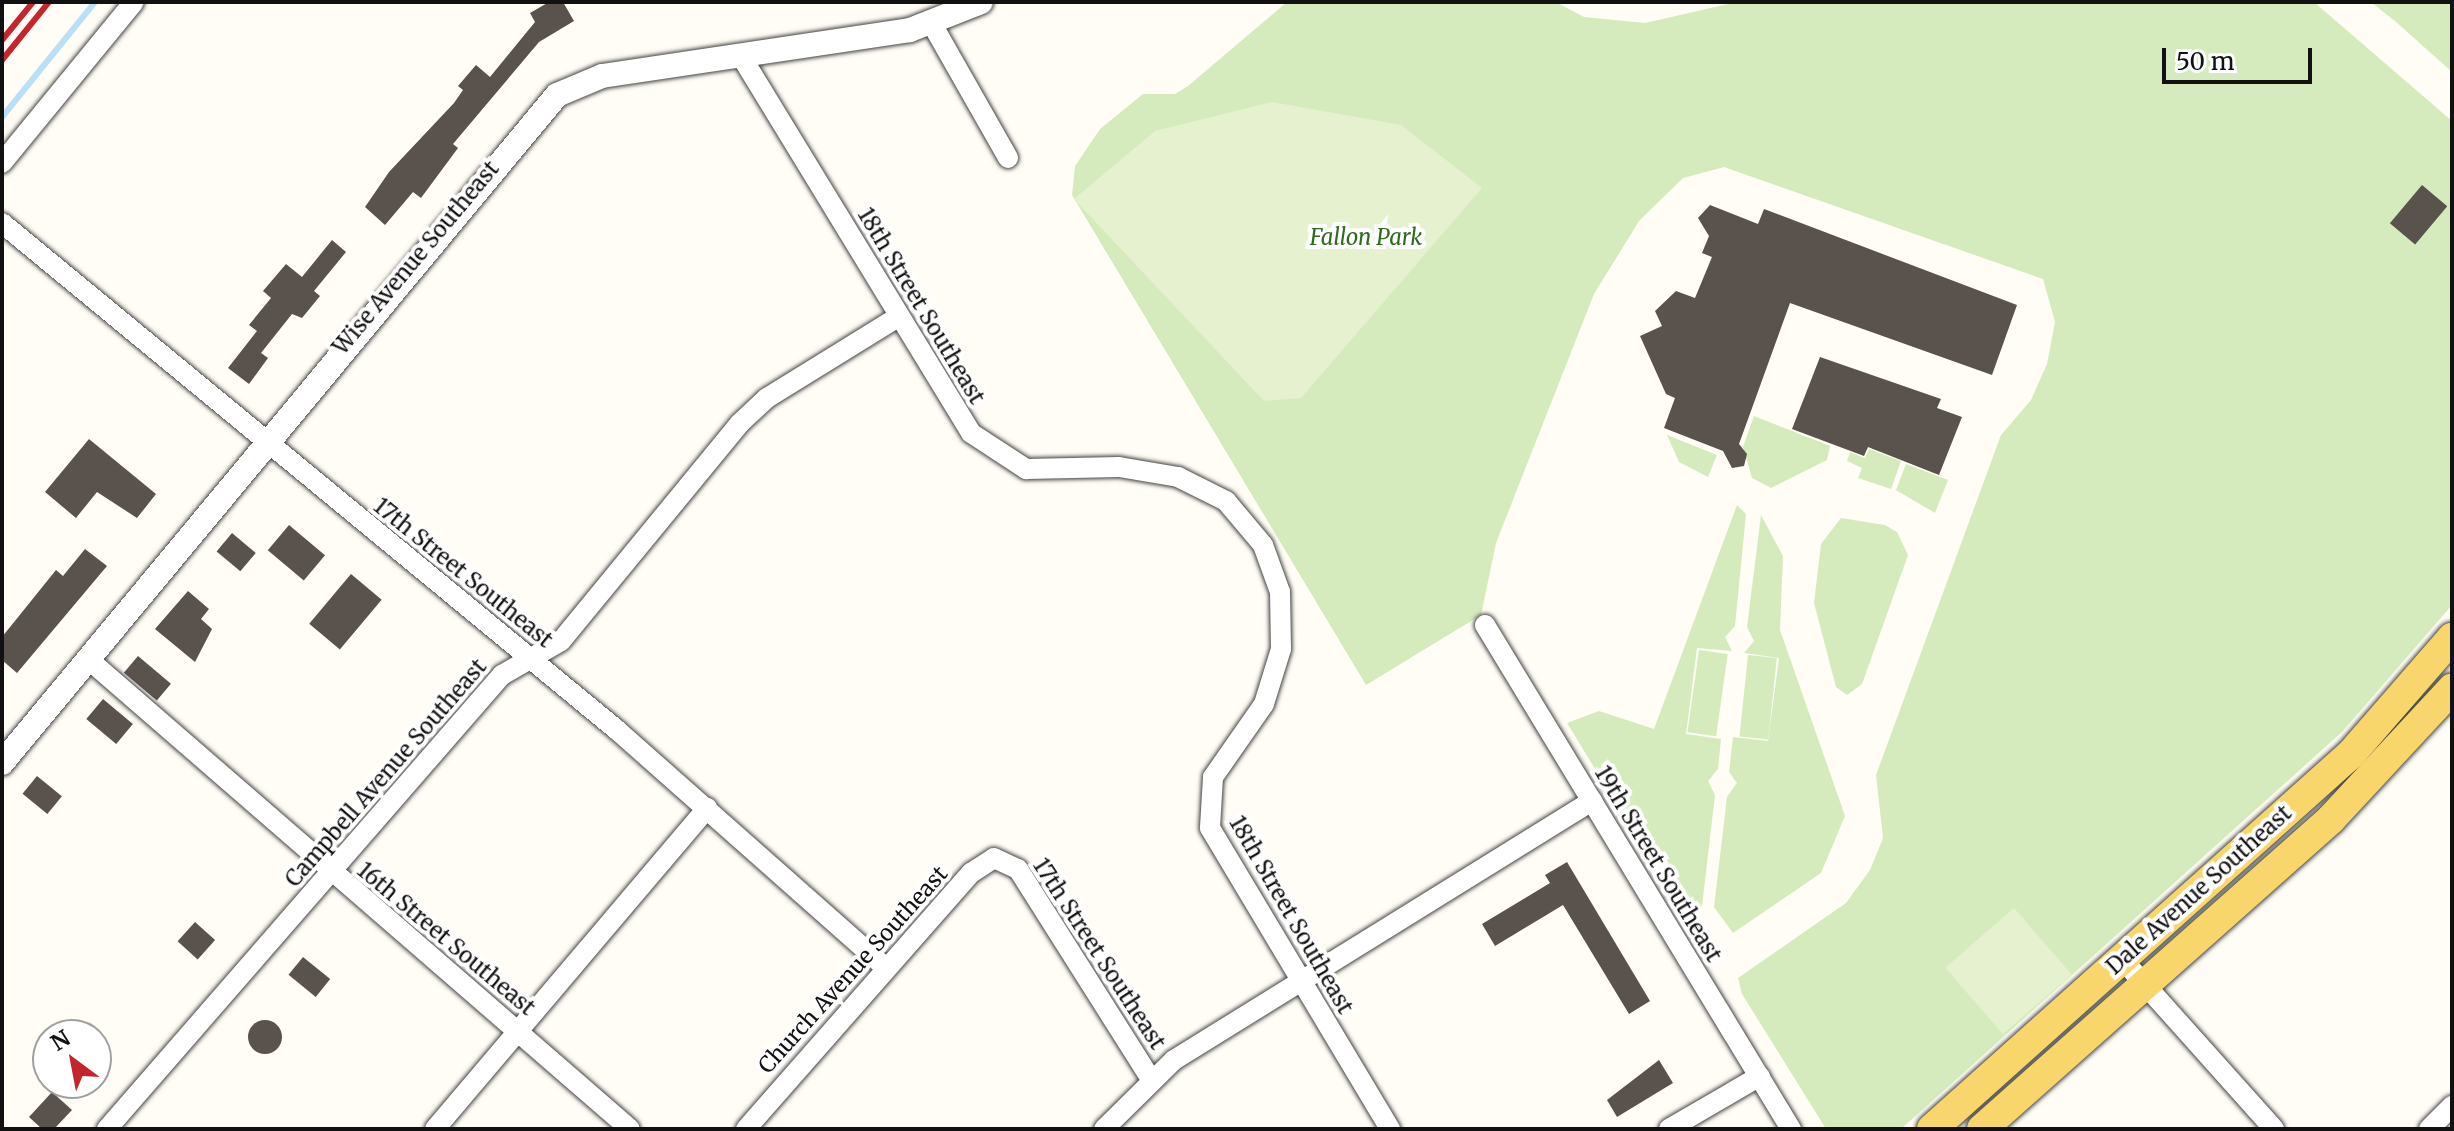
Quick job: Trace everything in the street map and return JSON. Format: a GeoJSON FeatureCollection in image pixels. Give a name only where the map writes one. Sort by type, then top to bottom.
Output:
{"type":"FeatureCollection","features":[{"type":"Feature","properties":{"kind":"main road","name":"Dale Avenue Southeast"},"geometry":{"type":"LineString","coordinates":[[1932,1129],[2351,754],[2452,638]]}},
{"type":"Feature","properties":{"kind":"main road","name":"Dale Avenue Southeast"},"geometry":{"type":"LineString","coordinates":[[1982,1129],[2368,784],[2452,689]]}},
{"type":"Feature","properties":{"kind":"street"},"geometry":{"type":"LineString","coordinates":[[2,163],[134,2]]}},
{"type":"Feature","properties":{"kind":"street","name":"Wise Avenue Southeast"},"geometry":{"type":"LineString","coordinates":[[2,763],[557,95],[602,76],[932,24],[981,2]]}},
{"type":"Feature","properties":{"kind":"street"},"geometry":{"type":"LineString","coordinates":[[932,24],[1008,158]]}},
{"type":"Feature","properties":{"kind":"street","name":"18th Street Southeast"},"geometry":{"type":"LineString","coordinates":[[741,56],[971,433],[1008,462],[1050,472],[1119,467],[1178,477],[1226,501],[1263,545],[1280,592],[1281,649],[1264,704],[1213,777],[1207,808],[1217,842],[1390,1129]]}},
{"type":"Feature","properties":{"kind":"street","name":"17th Street Southeast"},"geometry":{"type":"LineString","coordinates":[[2,223],[532,659],[707,808],[886,968]]}},
{"type":"Feature","properties":{"kind":"street","name":"Campbell Avenue Southeast"},"geometry":{"type":"LineString","coordinates":[[107,1129],[502,675],[561,641],[754,408],[898,317]]}},
{"type":"Feature","properties":{"kind":"street","name":"19th Street Southeast"},"geometry":{"type":"LineString","coordinates":[[1485,625],[1791,1129]]}},
{"type":"Feature","properties":{"kind":"street","name":"16th Street Southeast"},"geometry":{"type":"LineString","coordinates":[[88,659],[330,873],[630,1129]]}},
{"type":"Feature","properties":{"kind":"street"},"geometry":{"type":"LineString","coordinates":[[1104,1129],[1150,1078],[1592,801]]}},
{"type":"Feature","properties":{"kind":"street"},"geometry":{"type":"LineString","coordinates":[[435,1129],[707,808]]}},
{"type":"Feature","properties":{"kind":"street","name":"17th Street Southeast"},"geometry":{"type":"LineString","coordinates":[[1004,859],[1018,869],[1150,1078]]}},
{"type":"Feature","properties":{"kind":"street","name":"Church Avenue Southeast"},"geometry":{"type":"LineString","coordinates":[[746,1129],[971,873],[986,861],[1004,859]]}},
{"type":"Feature","properties":{"kind":"street"},"geometry":{"type":"LineString","coordinates":[[2122,959],[2274,1129]]}},
{"type":"Feature","properties":{"kind":"street"},"geometry":{"type":"LineString","coordinates":[[1669,1129],[1760,1076]]}},
{"type":"Feature","properties":{"kind":"street"},"geometry":{"type":"LineString","coordinates":[[2429,1129],[2452,1106]]}},
{"type":"Feature","properties":{"kind":"green space","name":"Fallon Park"},"geometry":{"type":"Polygon","coordinates":[[[1287,2],[1556,2],[1584,17],[1645,23],[1737,2],[2314,2],[2452,121],[2452,605],[2342,732],[1901,1129],[1826,1129],[1742,994],[1738,978],[1846,903],[1870,870],[1883,838],[1876,775],[2001,435],[2031,400],[2047,364],[2055,322],[2043,279],[1724,167],[1683,178],[1639,221],[1594,294],[1496,543],[1481,615],[1366,685],[1072,195],[1075,166],[1100,129],[1143,94],[1175,94],[1188,86],[1287,2]]]}},
{"type":"Feature","properties":{"kind":"green space"},"geometry":{"type":"Polygon","coordinates":[[[2371,2],[2452,2],[2452,72],[2396,22],[2371,2]]]}},
{"type":"Feature","properties":{"kind":"green space"},"geometry":{"type":"Polygon","coordinates":[[[1272,102],[1401,125],[1482,188],[1301,398],[1264,401],[1074,199],[1155,131],[1272,102]]]}},
{"type":"Feature","properties":{"kind":"green space"},"geometry":{"type":"Polygon","coordinates":[[[1754,416],[1830,446],[1827,460],[1771,488],[1752,478],[1743,447],[1754,416]]]}},
{"type":"Feature","properties":{"kind":"green space"},"geometry":{"type":"Polygon","coordinates":[[[1667,435],[1717,455],[1708,477],[1679,462],[1667,435]]]}},
{"type":"Feature","properties":{"kind":"green space"},"geometry":{"type":"Polygon","coordinates":[[[1869,449],[1901,461],[1891,489],[1858,478],[1862,468],[1847,461],[1850,452],[1865,458],[1869,449]]]}},
{"type":"Feature","properties":{"kind":"green space"},"geometry":{"type":"Polygon","coordinates":[[[1906,464],[1948,480],[1935,513],[1896,490],[1906,464]]]}},
{"type":"Feature","properties":{"kind":"green space"},"geometry":{"type":"Polygon","coordinates":[[[1737,505],[1746,514],[1735,626],[1725,637],[1732,651],[1697,648],[1686,734],[1721,739],[1718,769],[1708,781],[1715,795],[1702,906],[1685,916],[1567,723],[1599,711],[1654,729],[1737,505]]]}},
{"type":"Feature","properties":{"kind":"green space"},"geometry":{"type":"Polygon","coordinates":[[[1761,515],[1783,556],[1780,630],[1845,816],[1821,873],[1733,933],[1714,907],[1727,797],[1737,783],[1729,772],[1733,737],[1768,741],[1779,658],[1744,653],[1754,641],[1747,627],[1761,515]]]}},
{"type":"Feature","properties":{"kind":"green space"},"geometry":{"type":"Polygon","coordinates":[[[1841,518],[1885,525],[1897,532],[1908,555],[1862,684],[1847,695],[1836,687],[1814,603],[1821,544],[1841,518]]]}},
{"type":"Feature","properties":{"kind":"green space"},"geometry":{"type":"Polygon","coordinates":[[[1699,650],[1728,654],[1716,736],[1687,732],[1699,650]]]}},
{"type":"Feature","properties":{"kind":"green space"},"geometry":{"type":"Polygon","coordinates":[[[1748,655],[1777,658],[1768,740],[1739,737],[1748,655]]]}},
{"type":"Feature","properties":{"kind":"green space"},"geometry":{"type":"Polygon","coordinates":[[[2014,908],[2072,974],[2003,1034],[1945,968],[2014,908]]]}},
{"type":"Feature","properties":{"kind":"building"},"geometry":{"type":"Polygon","coordinates":[[[549,2],[563,2],[574,21],[539,42],[453,144],[458,148],[421,198],[413,192],[385,225],[365,207],[389,172],[454,103],[463,90],[458,86],[476,65],[490,77],[535,22],[530,13],[549,2]]]}},
{"type":"Feature","properties":{"kind":"building"},"geometry":{"type":"Polygon","coordinates":[[[2422,185],[2447,206],[2415,245],[2390,223],[2422,185]]]}},
{"type":"Feature","properties":{"kind":"building"},"geometry":{"type":"Polygon","coordinates":[[[1710,205],[1758,224],[1764,209],[2017,305],[1992,375],[1790,303],[1739,444],[1747,454],[1744,466],[1732,468],[1723,451],[1664,428],[1675,398],[1666,394],[1640,336],[1662,326],[1655,311],[1676,291],[1695,298],[1712,257],[1702,253],[1709,236],[1698,218],[1710,205]]]}},
{"type":"Feature","properties":{"kind":"building"},"geometry":{"type":"Polygon","coordinates":[[[332,240],[346,252],[314,291],[320,296],[302,318],[292,314],[261,353],[268,358],[249,384],[228,368],[257,331],[249,325],[271,298],[263,291],[286,264],[302,277],[332,240]]]}},
{"type":"Feature","properties":{"kind":"building"},"geometry":{"type":"Polygon","coordinates":[[[1820,357],[1941,399],[1937,408],[1962,417],[1939,475],[1868,447],[1864,456],[1792,429],[1820,357]]]}},
{"type":"Feature","properties":{"kind":"building"},"geometry":{"type":"Polygon","coordinates":[[[89,439],[156,494],[137,518],[97,492],[76,518],[45,492],[89,439]]]}},
{"type":"Feature","properties":{"kind":"building"},"geometry":{"type":"Polygon","coordinates":[[[289,525],[325,555],[304,580],[268,550],[289,525]]]}},
{"type":"Feature","properties":{"kind":"building"},"geometry":{"type":"Polygon","coordinates":[[[232,533],[256,553],[240,571],[217,551],[232,533]]]}},
{"type":"Feature","properties":{"kind":"building"},"geometry":{"type":"Polygon","coordinates":[[[85,549],[107,566],[17,673],[2,660],[2,637],[56,570],[63,576],[85,549]]]}},
{"type":"Feature","properties":{"kind":"building"},"geometry":{"type":"Polygon","coordinates":[[[351,574],[382,600],[340,650],[309,624],[351,574]]]}},
{"type":"Feature","properties":{"kind":"building"},"geometry":{"type":"Polygon","coordinates":[[[188,591],[209,609],[201,619],[212,629],[195,662],[155,629],[188,591]]]}},
{"type":"Feature","properties":{"kind":"building"},"geometry":{"type":"Polygon","coordinates":[[[138,656],[171,684],[157,700],[124,673],[138,656]]]}},
{"type":"Feature","properties":{"kind":"building"},"geometry":{"type":"Polygon","coordinates":[[[103,699],[133,724],[116,744],[86,719],[103,699]]]}},
{"type":"Feature","properties":{"kind":"building"},"geometry":{"type":"Polygon","coordinates":[[[37,776],[62,796],[47,814],[23,794],[37,776]]]}},
{"type":"Feature","properties":{"kind":"building"},"geometry":{"type":"Polygon","coordinates":[[[1567,862],[1650,1001],[1629,1014],[1563,905],[1495,946],[1482,924],[1550,883],[1545,875],[1567,862]]]}},
{"type":"Feature","properties":{"kind":"building"},"geometry":{"type":"Polygon","coordinates":[[[195,922],[215,940],[198,959],[178,941],[195,922]]]}},
{"type":"Feature","properties":{"kind":"building"},"geometry":{"type":"Polygon","coordinates":[[[303,957],[330,979],[316,997],[289,975],[303,957]]]}},
{"type":"Feature","properties":{"kind":"building"},"geometry":{"type":"Polygon","coordinates":[[[265,1020],[277,1025],[282,1037],[277,1049],[265,1054],[253,1049],[248,1037],[253,1025],[265,1020]]]}},
{"type":"Feature","properties":{"kind":"building"},"geometry":{"type":"Polygon","coordinates":[[[1659,1060],[1673,1083],[1617,1117],[1607,1100],[1659,1060]]]}},
{"type":"Feature","properties":{"kind":"building"},"geometry":{"type":"Polygon","coordinates":[[[46,1099],[60,1099],[72,1110],[54,1129],[42,1129],[29,1117],[46,1099]]]}},
{"type":"Feature","properties":{"kind":"waterway"},"geometry":{"type":"LineString","coordinates":[[2,117],[95,2]]}},
{"type":"Feature","properties":{"kind":"railway"},"geometry":{"type":"LineString","coordinates":[[2,40],[33,2]]}},
{"type":"Feature","properties":{"kind":"railway"},"geometry":{"type":"LineString","coordinates":[[2,60],[49,2]]}}]}
